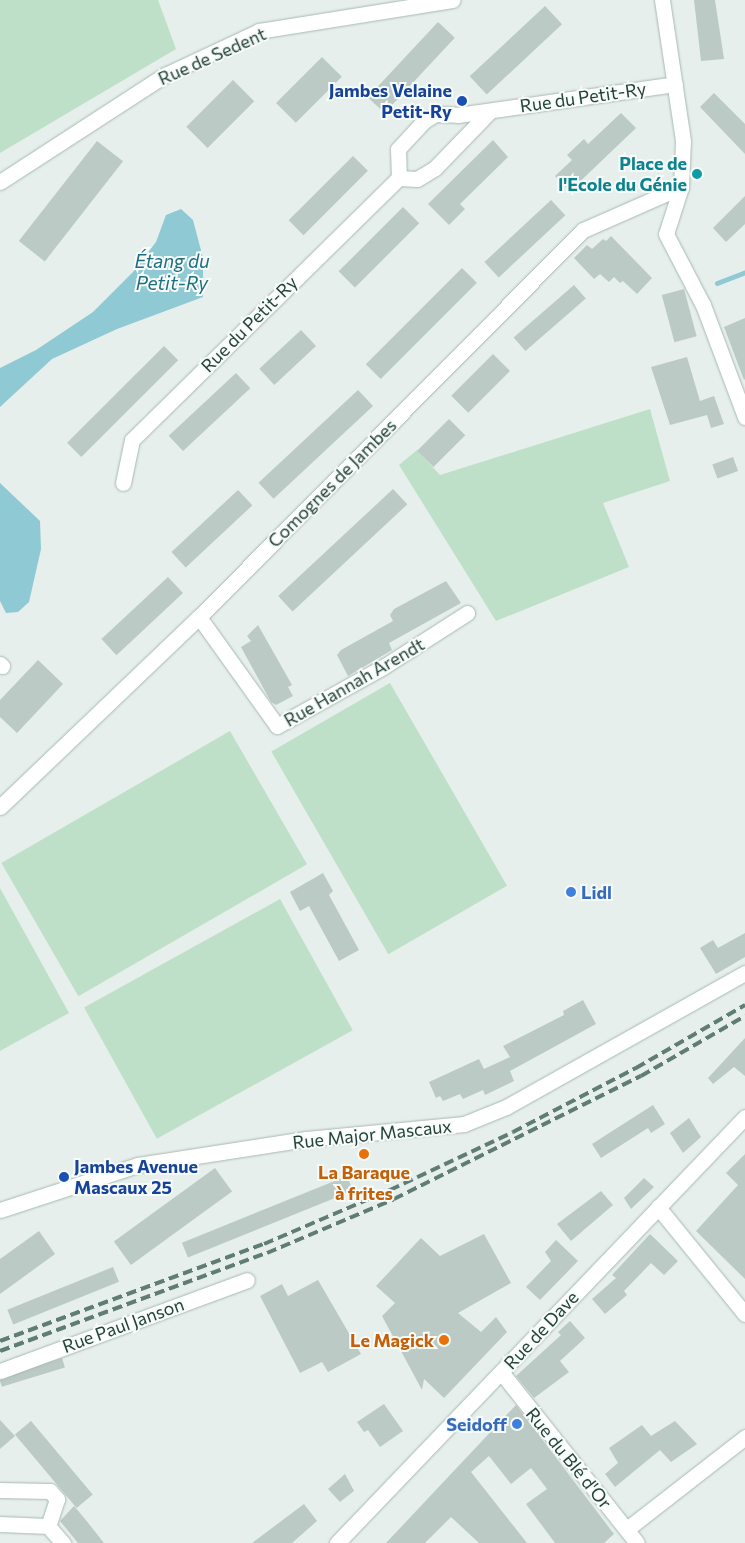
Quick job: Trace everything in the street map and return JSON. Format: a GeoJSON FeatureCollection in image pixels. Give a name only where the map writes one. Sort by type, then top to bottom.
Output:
{"type":"FeatureCollection","features":[{"type":"Feature","properties":{"kind":"street","name":"Rue de Sedent"},"geometry":{"type":"LineString","coordinates":[[0,182],[165,75],[259,30],[452,0]]}},
{"type":"Feature","properties":{"kind":"street"},"geometry":{"type":"LineString","coordinates":[[662,0],[683,141],[681,187],[666,234],[703,305],[745,417]]}},
{"type":"Feature","properties":{"kind":"street","name":"Rue du Petit-Ry"},"geometry":{"type":"LineString","coordinates":[[123,483],[132,440],[399,178],[398,149],[424,121],[435,114],[458,115],[675,84]]}},
{"type":"Feature","properties":{"kind":"street"},"geometry":{"type":"LineString","coordinates":[[399,178],[417,179],[435,168],[490,110]]}},
{"type":"Feature","properties":{"kind":"street","name":"Comognes de Jambes"},"geometry":{"type":"LineString","coordinates":[[0,807],[199,617],[583,230],[681,187]]}},
{"type":"Feature","properties":{"kind":"street","name":"Rue Hannah Arendt"},"geometry":{"type":"LineString","coordinates":[[199,617],[277,726],[383,667],[467,613]]}},
{"type":"Feature","properties":{"kind":"street","name":"Rue Major Mascaux"},"geometry":{"type":"LineString","coordinates":[[0,1210],[138,1165],[306,1139],[464,1124],[506,1107],[745,973]]}},
{"type":"Feature","properties":{"kind":"street","name":"Rue de Dave"},"geometry":{"type":"LineString","coordinates":[[337,1543],[745,1117]]}},
{"type":"Feature","properties":{"kind":"street"},"geometry":{"type":"LineString","coordinates":[[658,1207],[745,1314]]}},
{"type":"Feature","properties":{"kind":"street","name":"Rue Paul Janson"},"geometry":{"type":"LineString","coordinates":[[0,1371],[247,1280]]}},
{"type":"Feature","properties":{"kind":"street","name":"Rue du Blé d'Or"},"geometry":{"type":"LineString","coordinates":[[501,1372],[637,1543]]}},
{"type":"Feature","properties":{"kind":"street"},"geometry":{"type":"LineString","coordinates":[[627,1530],[745,1437]]}},
{"type":"Feature","properties":{"kind":"street"},"geometry":{"type":"LineString","coordinates":[[0,1490],[50,1491],[57,1499],[48,1526]]}},
{"type":"Feature","properties":{"kind":"street"},"geometry":{"type":"LineString","coordinates":[[0,1524],[48,1526],[63,1543]]}},
{"type":"Feature","properties":{"kind":"green space"},"geometry":{"type":"Polygon","coordinates":[[[0,0],[158,0],[176,49],[0,153],[0,0]]]}},
{"type":"Feature","properties":{"kind":"green space"},"geometry":{"type":"Polygon","coordinates":[[[650,409],[670,481],[603,503],[629,567],[496,621],[399,465],[417,450],[440,475],[650,409]]]}},
{"type":"Feature","properties":{"kind":"green space"},"geometry":{"type":"Polygon","coordinates":[[[390,683],[507,886],[388,954],[271,752],[390,683]]]}},
{"type":"Feature","properties":{"kind":"green space"},"geometry":{"type":"Polygon","coordinates":[[[230,731],[307,864],[78,996],[1,863],[230,731]]]}},
{"type":"Feature","properties":{"kind":"green space"},"geometry":{"type":"Polygon","coordinates":[[[0,888],[69,1013],[0,1051],[0,888]]]}},
{"type":"Feature","properties":{"kind":"green space"},"geometry":{"type":"Polygon","coordinates":[[[280,899],[353,1030],[157,1139],[84,1008],[280,899]]]}},
{"type":"Feature","properties":{"kind":"water","name":"Étang du Petit-Ry"},"geometry":{"type":"Polygon","coordinates":[[[181,209],[193,220],[203,258],[203,297],[117,329],[52,359],[0,407],[0,368],[36,350],[93,312],[133,272],[156,242],[166,215],[181,209]]]}},
{"type":"Feature","properties":{"kind":"water"},"geometry":{"type":"Polygon","coordinates":[[[0,483],[40,521],[41,549],[29,602],[18,612],[6,613],[0,601],[0,483]]]}},
{"type":"Feature","properties":{"kind":"building"},"geometry":{"type":"Polygon","coordinates":[[[694,0],[715,0],[724,59],[701,61],[694,0]]]}},
{"type":"Feature","properties":{"kind":"building"},"geometry":{"type":"Polygon","coordinates":[[[545,6],[562,24],[487,95],[470,76],[545,6]]]}},
{"type":"Feature","properties":{"kind":"building"},"geometry":{"type":"Polygon","coordinates":[[[438,22],[455,38],[385,113],[368,97],[438,22]]]}},
{"type":"Feature","properties":{"kind":"building"},"geometry":{"type":"Polygon","coordinates":[[[322,57],[342,77],[296,123],[276,103],[322,57]]]}},
{"type":"Feature","properties":{"kind":"building"},"geometry":{"type":"Polygon","coordinates":[[[233,80],[254,101],[208,148],[186,127],[233,80]]]}},
{"type":"Feature","properties":{"kind":"building"},"geometry":{"type":"Polygon","coordinates":[[[714,93],[745,124],[745,154],[700,107],[714,93]]]}},
{"type":"Feature","properties":{"kind":"building"},"geometry":{"type":"Polygon","coordinates":[[[621,113],[636,128],[570,191],[555,176],[572,160],[567,155],[584,139],[588,144],[621,113]]]}},
{"type":"Feature","properties":{"kind":"building"},"geometry":{"type":"Polygon","coordinates":[[[493,140],[508,157],[460,204],[465,209],[449,225],[428,204],[493,140]]]}},
{"type":"Feature","properties":{"kind":"building"},"geometry":{"type":"Polygon","coordinates":[[[97,141],[123,161],[45,261],[19,241],[97,141]]]}},
{"type":"Feature","properties":{"kind":"building"},"geometry":{"type":"Polygon","coordinates":[[[353,156],[368,171],[304,235],[289,220],[353,156]]]}},
{"type":"Feature","properties":{"kind":"building"},"geometry":{"type":"Polygon","coordinates":[[[745,196],[745,224],[726,242],[713,228],[745,196]]]}},
{"type":"Feature","properties":{"kind":"building"},"geometry":{"type":"Polygon","coordinates":[[[551,200],[565,215],[499,277],[484,262],[551,200]]]}},
{"type":"Feature","properties":{"kind":"building"},"geometry":{"type":"Polygon","coordinates":[[[403,207],[419,223],[355,288],[339,271],[403,207]]]}},
{"type":"Feature","properties":{"kind":"building"},"geometry":{"type":"Polygon","coordinates":[[[611,236],[652,278],[637,294],[623,281],[620,283],[614,277],[609,282],[600,274],[594,279],[574,258],[587,245],[592,249],[603,239],[606,241],[611,236]]]}},
{"type":"Feature","properties":{"kind":"building"},"geometry":{"type":"Polygon","coordinates":[[[462,268],[477,283],[381,379],[366,364],[462,268]]]}},
{"type":"Feature","properties":{"kind":"building"},"geometry":{"type":"Polygon","coordinates":[[[574,285],[586,299],[525,351],[514,337],[574,285]]]}},
{"type":"Feature","properties":{"kind":"building"},"geometry":{"type":"Polygon","coordinates":[[[684,289],[697,336],[674,342],[662,295],[684,289]]]}},
{"type":"Feature","properties":{"kind":"building"},"geometry":{"type":"Polygon","coordinates":[[[745,318],[745,379],[744,380],[724,327],[745,318]]]}},
{"type":"Feature","properties":{"kind":"building"},"geometry":{"type":"Polygon","coordinates":[[[301,330],[316,346],[274,385],[259,369],[301,330]]]}},
{"type":"Feature","properties":{"kind":"building"},"geometry":{"type":"Polygon","coordinates":[[[164,346],[178,360],[81,457],[67,443],[164,346]]]}},
{"type":"Feature","properties":{"kind":"building"},"geometry":{"type":"Polygon","coordinates":[[[493,354],[510,371],[468,413],[451,396],[493,354]]]}},
{"type":"Feature","properties":{"kind":"building"},"geometry":{"type":"Polygon","coordinates":[[[687,357],[700,401],[714,396],[724,424],[711,428],[707,415],[670,425],[651,367],[687,357]]]}},
{"type":"Feature","properties":{"kind":"building"},"geometry":{"type":"Polygon","coordinates":[[[236,373],[250,388],[183,451],[169,436],[236,373]]]}},
{"type":"Feature","properties":{"kind":"building"},"geometry":{"type":"Polygon","coordinates":[[[358,390],[373,406],[274,499],[259,483],[358,390]]]}},
{"type":"Feature","properties":{"kind":"building"},"geometry":{"type":"Polygon","coordinates":[[[449,419],[465,435],[433,467],[417,451],[449,419]]]}},
{"type":"Feature","properties":{"kind":"building"},"geometry":{"type":"Polygon","coordinates":[[[733,457],[738,471],[717,479],[712,465],[733,457]]]}},
{"type":"Feature","properties":{"kind":"building"},"geometry":{"type":"Polygon","coordinates":[[[393,489],[407,504],[292,611],[278,596],[393,489]]]}},
{"type":"Feature","properties":{"kind":"building"},"geometry":{"type":"Polygon","coordinates":[[[238,490],[252,505],[186,567],[171,552],[238,490]]]}},
{"type":"Feature","properties":{"kind":"building"},"geometry":{"type":"Polygon","coordinates":[[[168,577],[183,593],[116,655],[101,639],[168,577]]]}},
{"type":"Feature","properties":{"kind":"building"},"geometry":{"type":"Polygon","coordinates":[[[446,581],[461,603],[389,643],[392,650],[348,676],[337,655],[341,650],[393,621],[390,615],[394,609],[446,581]]]}},
{"type":"Feature","properties":{"kind":"building"},"geometry":{"type":"Polygon","coordinates":[[[258,625],[292,685],[288,687],[293,696],[276,705],[271,702],[241,647],[251,641],[247,636],[258,625]]]}},
{"type":"Feature","properties":{"kind":"building"},"geometry":{"type":"Polygon","coordinates":[[[38,660],[63,684],[17,733],[0,717],[0,700],[38,660]]]}},
{"type":"Feature","properties":{"kind":"building"},"geometry":{"type":"Polygon","coordinates":[[[323,873],[333,891],[329,895],[359,950],[339,961],[309,906],[300,911],[290,892],[323,873]]]}},
{"type":"Feature","properties":{"kind":"building"},"geometry":{"type":"Polygon","coordinates":[[[745,933],[745,957],[716,974],[700,948],[713,940],[718,948],[745,933]]]}},
{"type":"Feature","properties":{"kind":"building"},"geometry":{"type":"Polygon","coordinates":[[[583,1000],[596,1024],[510,1071],[514,1081],[485,1095],[483,1090],[463,1099],[460,1094],[443,1101],[440,1096],[436,1098],[429,1082],[479,1059],[484,1069],[510,1057],[503,1046],[564,1015],[563,1011],[583,1000]]]}},
{"type":"Feature","properties":{"kind":"building"},"geometry":{"type":"Polygon","coordinates":[[[745,1038],[745,1076],[734,1067],[713,1084],[708,1078],[745,1038]]]}},
{"type":"Feature","properties":{"kind":"building"},"geometry":{"type":"Polygon","coordinates":[[[653,1105],[665,1124],[651,1133],[648,1128],[601,1158],[592,1144],[653,1105]]]}},
{"type":"Feature","properties":{"kind":"building"},"geometry":{"type":"Polygon","coordinates":[[[689,1118],[701,1137],[683,1153],[670,1133],[689,1118]]]}},
{"type":"Feature","properties":{"kind":"building"},"geometry":{"type":"Polygon","coordinates":[[[745,1154],[745,1279],[696,1231],[738,1185],[726,1173],[745,1154]]]}},
{"type":"Feature","properties":{"kind":"building"},"geometry":{"type":"Polygon","coordinates":[[[215,1168],[232,1191],[131,1265],[114,1241],[215,1168]]]}},
{"type":"Feature","properties":{"kind":"building"},"geometry":{"type":"Polygon","coordinates":[[[347,1176],[353,1191],[188,1258],[182,1243],[347,1176]]]}},
{"type":"Feature","properties":{"kind":"building"},"geometry":{"type":"Polygon","coordinates":[[[644,1178],[654,1187],[631,1209],[624,1198],[644,1178]]]}},
{"type":"Feature","properties":{"kind":"building"},"geometry":{"type":"Polygon","coordinates":[[[601,1191],[613,1205],[571,1241],[557,1224],[601,1191]]]}},
{"type":"Feature","properties":{"kind":"building"},"geometry":{"type":"Polygon","coordinates":[[[39,1231],[55,1254],[0,1294],[0,1259],[39,1231]]]}},
{"type":"Feature","properties":{"kind":"building"},"geometry":{"type":"Polygon","coordinates":[[[484,1234],[511,1283],[458,1313],[481,1332],[496,1317],[507,1332],[444,1398],[424,1379],[422,1390],[382,1316],[395,1303],[376,1286],[421,1238],[440,1256],[484,1234]]]}},
{"type":"Feature","properties":{"kind":"building"},"geometry":{"type":"Polygon","coordinates":[[[650,1234],[678,1261],[664,1275],[651,1263],[624,1291],[627,1295],[605,1314],[592,1299],[616,1278],[612,1275],[650,1234]]]}},
{"type":"Feature","properties":{"kind":"building"},"geometry":{"type":"Polygon","coordinates":[[[556,1240],[578,1261],[540,1300],[526,1287],[551,1261],[545,1252],[556,1240]]]}},
{"type":"Feature","properties":{"kind":"building"},"geometry":{"type":"Polygon","coordinates":[[[113,1267],[119,1282],[13,1325],[7,1310],[113,1267]]]}},
{"type":"Feature","properties":{"kind":"building"},"geometry":{"type":"Polygon","coordinates":[[[318,1280],[361,1354],[328,1372],[322,1362],[300,1373],[260,1296],[282,1284],[288,1296],[318,1280]]]}},
{"type":"Feature","properties":{"kind":"building"},"geometry":{"type":"Polygon","coordinates":[[[570,1321],[585,1338],[560,1361],[569,1372],[534,1398],[516,1376],[561,1335],[558,1332],[570,1321]]]}},
{"type":"Feature","properties":{"kind":"building"},"geometry":{"type":"Polygon","coordinates":[[[62,1358],[65,1368],[2,1387],[0,1377],[62,1358]]]}},
{"type":"Feature","properties":{"kind":"building"},"geometry":{"type":"Polygon","coordinates":[[[384,1404],[403,1431],[380,1447],[368,1430],[364,1432],[357,1422],[384,1404]]]}},
{"type":"Feature","properties":{"kind":"building"},"geometry":{"type":"Polygon","coordinates":[[[516,1405],[614,1534],[604,1543],[555,1543],[526,1504],[547,1489],[531,1468],[511,1484],[489,1456],[471,1472],[527,1543],[479,1543],[451,1517],[425,1543],[386,1543],[516,1405]]]}},
{"type":"Feature","properties":{"kind":"building"},"geometry":{"type":"Polygon","coordinates":[[[0,1420],[15,1436],[0,1449],[0,1420]]]}},
{"type":"Feature","properties":{"kind":"building"},"geometry":{"type":"Polygon","coordinates":[[[31,1421],[93,1495],[77,1508],[15,1434],[31,1421]]]}},
{"type":"Feature","properties":{"kind":"building"},"geometry":{"type":"Polygon","coordinates":[[[675,1421],[697,1444],[671,1462],[660,1450],[615,1487],[605,1474],[618,1463],[609,1448],[642,1425],[651,1436],[675,1421]]]}},
{"type":"Feature","properties":{"kind":"building"},"geometry":{"type":"Polygon","coordinates":[[[345,1474],[354,1491],[340,1502],[328,1489],[345,1474]]]}},
{"type":"Feature","properties":{"kind":"building"},"geometry":{"type":"Polygon","coordinates":[[[304,1504],[317,1521],[292,1543],[252,1543],[304,1504]]]}},
{"type":"Feature","properties":{"kind":"building"},"geometry":{"type":"Polygon","coordinates":[[[74,1506],[104,1543],[78,1543],[60,1521],[74,1506]]]}},
{"type":"Feature","properties":{"kind":"waterway"},"geometry":{"type":"LineString","coordinates":[[717,283],[745,272]]}},
{"type":"Feature","properties":{"kind":"railway"},"geometry":{"type":"LineString","coordinates":[[0,1341],[264,1244],[390,1190],[513,1132],[636,1068],[745,1005]]}},
{"type":"Feature","properties":{"kind":"railway"},"geometry":{"type":"LineString","coordinates":[[0,1351],[267,1253],[394,1199],[641,1076],[745,1016]]}},
{"type":"Feature","properties":{"kind":"place","name":"Jambes Velaine Petit-Ry"},"geometry":{"type":"Point","coordinates":[462,101]}},
{"type":"Feature","properties":{"kind":"place","name":"Place de l'Ecole du Génie"},"geometry":{"type":"Point","coordinates":[697,174]}},
{"type":"Feature","properties":{"kind":"place","name":"Lidl"},"geometry":{"type":"Point","coordinates":[571,892]}},
{"type":"Feature","properties":{"kind":"place","name":"La Baraque à frites"},"geometry":{"type":"Point","coordinates":[364,1154]}},
{"type":"Feature","properties":{"kind":"place","name":"Jambes Avenue Mascaux 25"},"geometry":{"type":"Point","coordinates":[64,1177]}},
{"type":"Feature","properties":{"kind":"place","name":"Le Magick"},"geometry":{"type":"Point","coordinates":[444,1340]}},
{"type":"Feature","properties":{"kind":"place","name":"Seidoff"},"geometry":{"type":"Point","coordinates":[517,1424]}}]}
